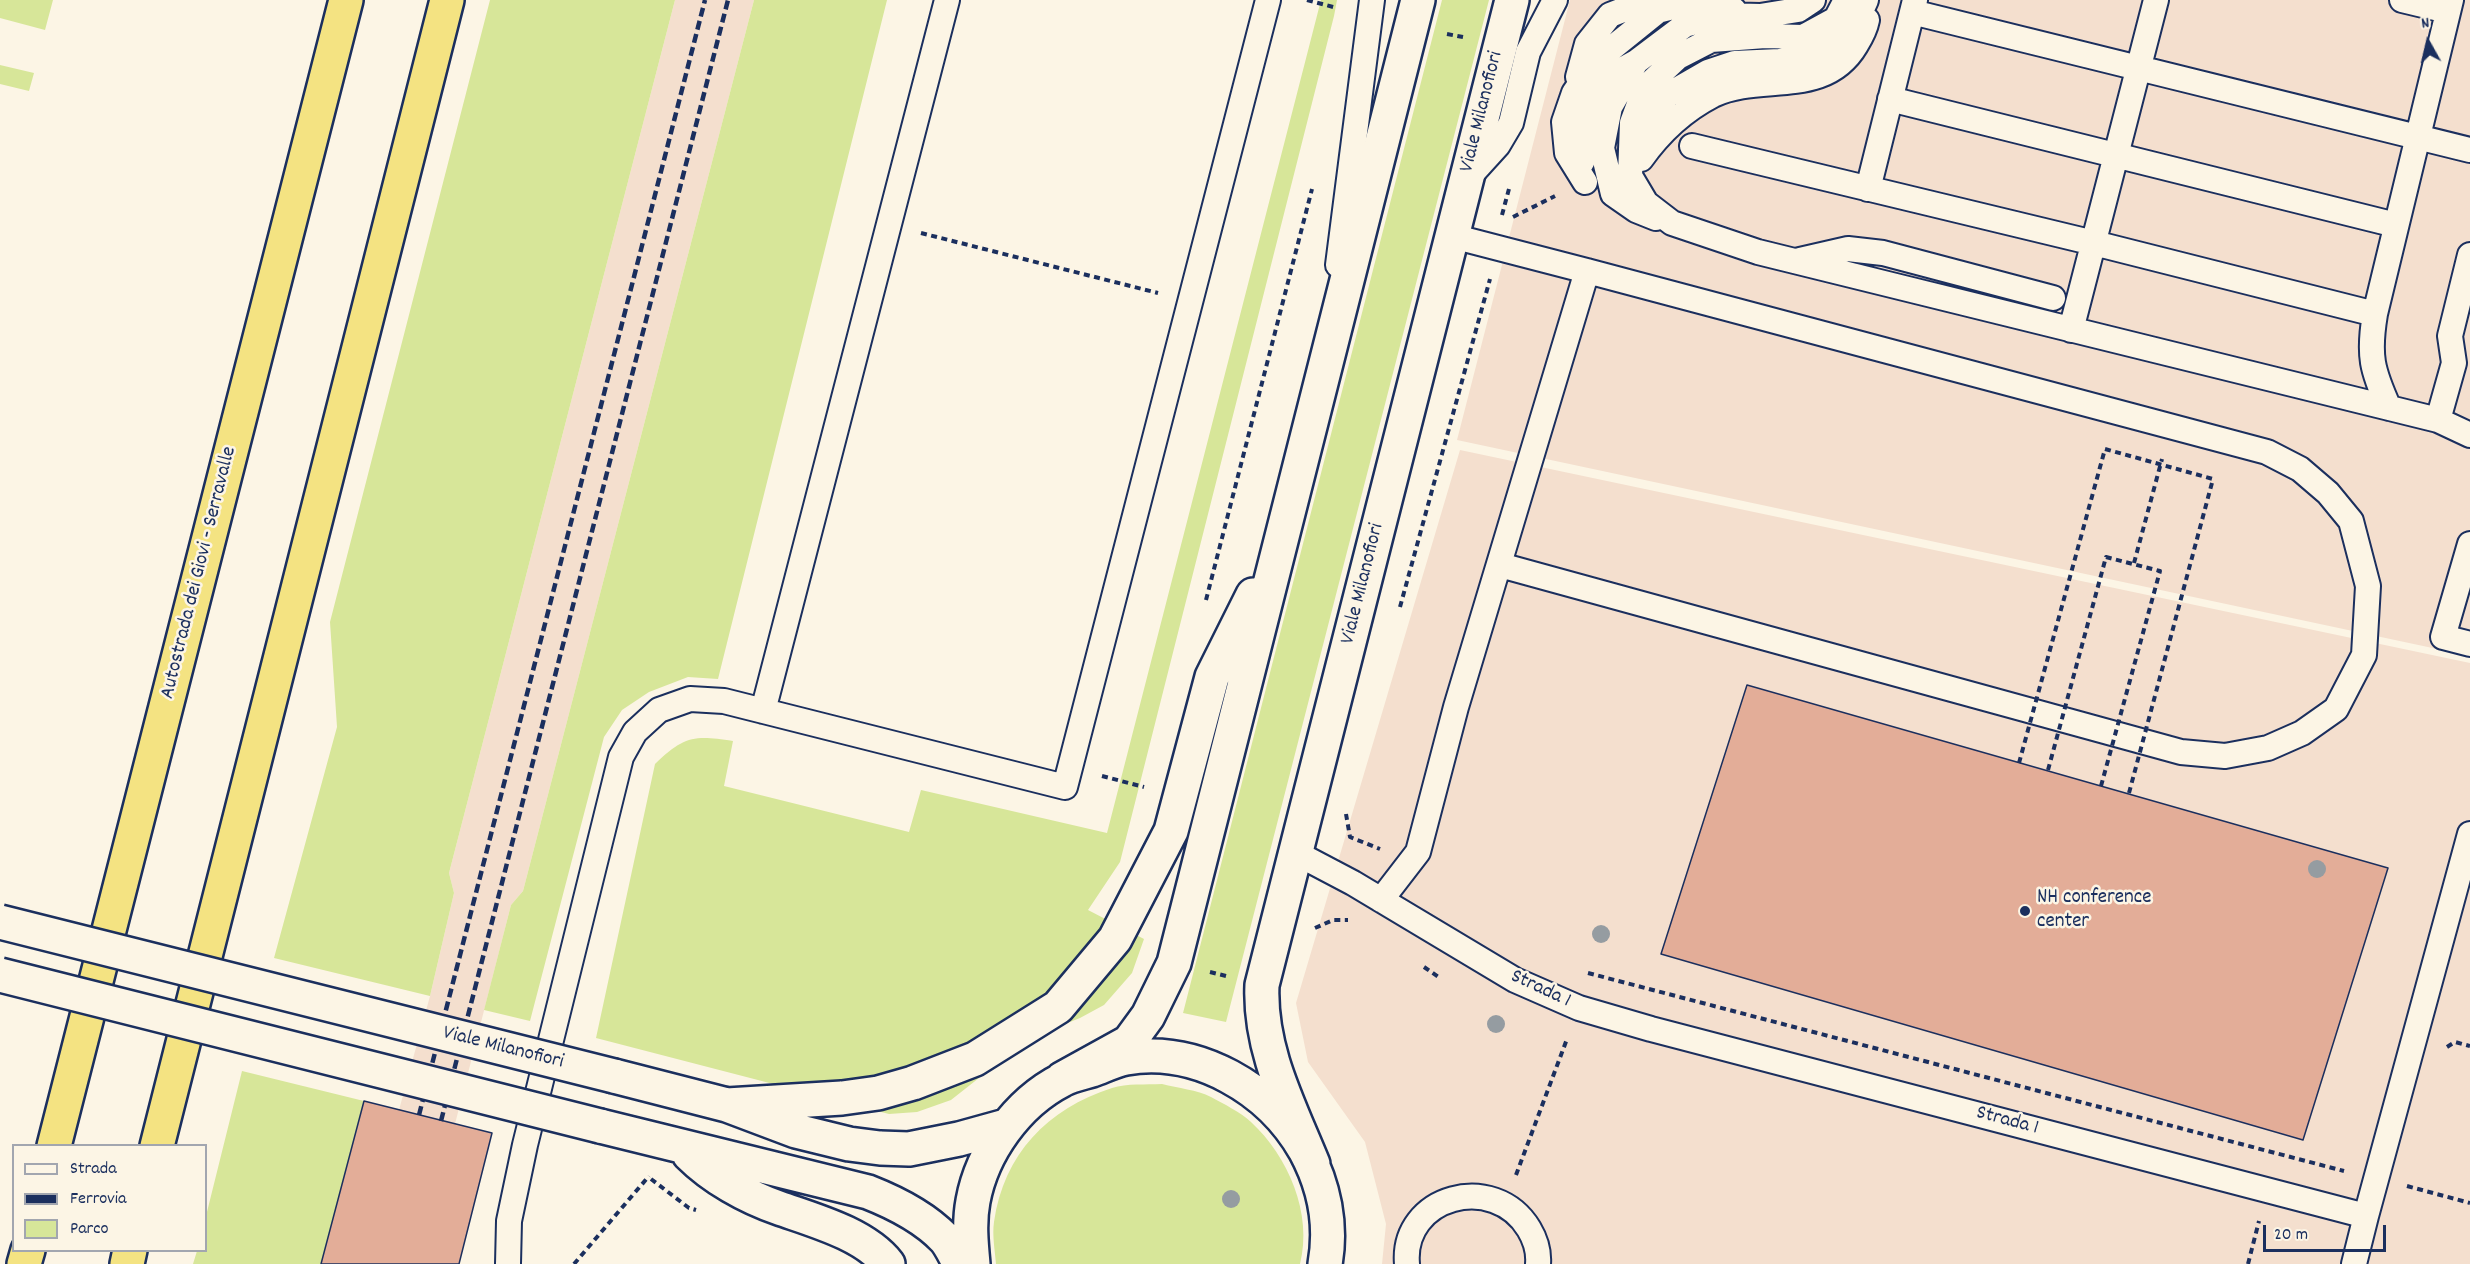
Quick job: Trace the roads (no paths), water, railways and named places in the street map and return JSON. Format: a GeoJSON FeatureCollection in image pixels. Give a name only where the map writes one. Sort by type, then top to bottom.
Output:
{"type":"FeatureCollection","features":[{"type":"Feature","properties":{"kind":"highway","name":"Autostrada dei Giovi - Serravalle"},"geometry":{"type":"LineString","coordinates":[[55,1144],[346,0]]}},
{"type":"Feature","properties":{"kind":"highway"},"geometry":{"type":"LineString","coordinates":[[158,1144],[447,0]]}},
{"type":"Feature","properties":{"kind":"main road"},"geometry":{"type":"LineString","coordinates":[[973,1264],[969,1233],[973,1201],[985,1163],[1006,1126],[1030,1102],[1062,1080],[1129,1042],[1148,1017],[1174,963],[1418,0]]}},
{"type":"Feature","properties":{"kind":"main road","name":"Viale Milanofiori"},"geometry":{"type":"LineString","coordinates":[[1313,1164],[1264,1036],[1262,985],[1512,0]]}},
{"type":"Feature","properties":{"kind":"main road"},"geometry":{"type":"LineString","coordinates":[[727,1105],[842,1098],[878,1093],[913,1083],[975,1059],[1058,1007],[1115,939],[1171,831],[1212,677],[1282,538]]}},
{"type":"Feature","properties":{"kind":"main road","name":"Viale Milanofiori"},"geometry":{"type":"LineString","coordinates":[[0,922],[727,1105],[796,1131],[849,1144],[909,1149],[959,1139],[1006,1126]]}},
{"type":"Feature","properties":{"kind":"main road"},"geometry":{"type":"LineString","coordinates":[[0,975],[868,1192],[916,1215],[946,1240],[960,1264]]}},
{"type":"Feature","properties":{"kind":"main road"},"geometry":{"type":"LineString","coordinates":[[1062,1080],[1126,1058],[1153,1057],[1204,1065],[1236,1079],[1260,1096],[1279,1114],[1296,1134],[1313,1164],[1326,1212],[1325,1264]]}},
{"type":"Feature","properties":{"kind":"main road"},"geometry":{"type":"LineString","coordinates":[[681,1147],[698,1163],[738,1189],[777,1208],[829,1224],[862,1243],[888,1264]]}},
{"type":"Feature","properties":{"kind":"lane"},"geometry":{"type":"LineString","coordinates":[[763,711],[946,0]]}},
{"type":"Feature","properties":{"kind":"lane"},"geometry":{"type":"LineString","coordinates":[[508,1264],[508,1221],[621,757],[634,732],[659,710],[690,699],[724,701],[1067,777],[1268,0]]}},
{"type":"Feature","properties":{"kind":"lane"},"geometry":{"type":"LineString","coordinates":[[1324,373],[1372,0]]}},
{"type":"Feature","properties":{"kind":"lane"},"geometry":{"type":"LineString","coordinates":[[1466,179],[1498,145],[1511,123],[1528,52],[1555,0]]}},
{"type":"Feature","properties":{"kind":"lane"},"geometry":{"type":"LineString","coordinates":[[1648,0],[1610,15],[1587,44],[1564,122],[1567,153],[1586,182],[1605,200],[1758,252],[2438,420],[2470,435]]}},
{"type":"Feature","properties":{"kind":"lane"},"geometry":{"type":"LineString","coordinates":[[1586,182],[1579,144],[1589,97],[1607,78],[1636,62],[1686,25],[1719,15],[1760,16],[1798,10],[1813,0]]}},
{"type":"Feature","properties":{"kind":"lane"},"geometry":{"type":"LineString","coordinates":[[1672,223],[1646,203],[1630,176],[1632,123],[1645,87],[1678,57],[1711,40],[1765,36],[1803,37],[1836,19],[1846,0]]}},
{"type":"Feature","properties":{"kind":"lane"},"geometry":{"type":"LineString","coordinates":[[1630,176],[1667,126],[1714,95],[1745,85],[1784,84],[1819,78],[1849,57],[1866,30],[1868,0]]}},
{"type":"Feature","properties":{"kind":"lane"},"geometry":{"type":"LineString","coordinates":[[2071,330],[2156,0]]}},
{"type":"Feature","properties":{"kind":"lane"},"geometry":{"type":"LineString","coordinates":[[2389,408],[2374,374],[2370,345],[2396,225],[2450,6],[2402,0]]}},
{"type":"Feature","properties":{"kind":"lane"},"geometry":{"type":"LineString","coordinates":[[1574,93],[1596,61],[1658,11],[1692,1],[1760,16]]}},
{"type":"Feature","properties":{"kind":"lane"},"geometry":{"type":"LineString","coordinates":[[1868,189],[1913,6],[2139,67],[2470,150]]}},
{"type":"Feature","properties":{"kind":"lane"},"geometry":{"type":"LineString","coordinates":[[1636,62],[1610,107],[1602,148],[1613,194],[1636,210]]}},
{"type":"Feature","properties":{"kind":"lane"},"geometry":{"type":"LineString","coordinates":[[1890,99],[2396,225]]}},
{"type":"Feature","properties":{"kind":"lane"},"geometry":{"type":"LineString","coordinates":[[1692,146],[2094,243],[2375,314]]}},
{"type":"Feature","properties":{"kind":"lane"},"geometry":{"type":"LineString","coordinates":[[1452,236],[2267,452],[2300,469],[2328,493],[2351,521],[2368,586],[2364,655],[2337,709],[2302,733],[2268,748],[2225,756],[2181,752],[1500,565]]}},
{"type":"Feature","properties":{"kind":"lane"},"geometry":{"type":"LineString","coordinates":[[1795,261],[1848,249],[1883,253],[2053,298]]}},
{"type":"Feature","properties":{"kind":"lane"},"geometry":{"type":"LineString","coordinates":[[2438,420],[2454,363],[2450,336],[2470,255]]}},
{"type":"Feature","properties":{"kind":"lane"},"geometry":{"type":"LineString","coordinates":[[1381,900],[1418,852],[1456,707],[1587,271]]}},
{"type":"Feature","properties":{"kind":"lane"},"geometry":{"type":"LineString","coordinates":[[2470,547],[2443,637],[2470,644]]}},
{"type":"Feature","properties":{"kind":"lane"},"geometry":{"type":"LineString","coordinates":[[2354,1264],[2470,834]]}},
{"type":"Feature","properties":{"kind":"lane","name":"Strada 1"},"geometry":{"type":"LineString","coordinates":[[1296,853],[1381,900],[1515,980],[1580,1008],[1651,1029],[2366,1216]]}},
{"type":"Feature","properties":{"kind":"lane"},"geometry":{"type":"LineString","coordinates":[[1407,1264],[1406,1255],[1411,1234],[1424,1216],[1442,1203],[1462,1196],[1485,1196],[1505,1204],[1522,1218],[1534,1237],[1538,1264]]}},
{"type":"Feature","properties":{"kind":"railway"},"geometry":{"type":"LineString","coordinates":[[419,1115],[705,0]]}},
{"type":"Feature","properties":{"kind":"railway"},"geometry":{"type":"LineString","coordinates":[[441,1121],[728,0]]}},
{"type":"Feature","properties":{"kind":"place","name":"NH conference center"},"geometry":{"type":"Point","coordinates":[2025,911]}}]}
